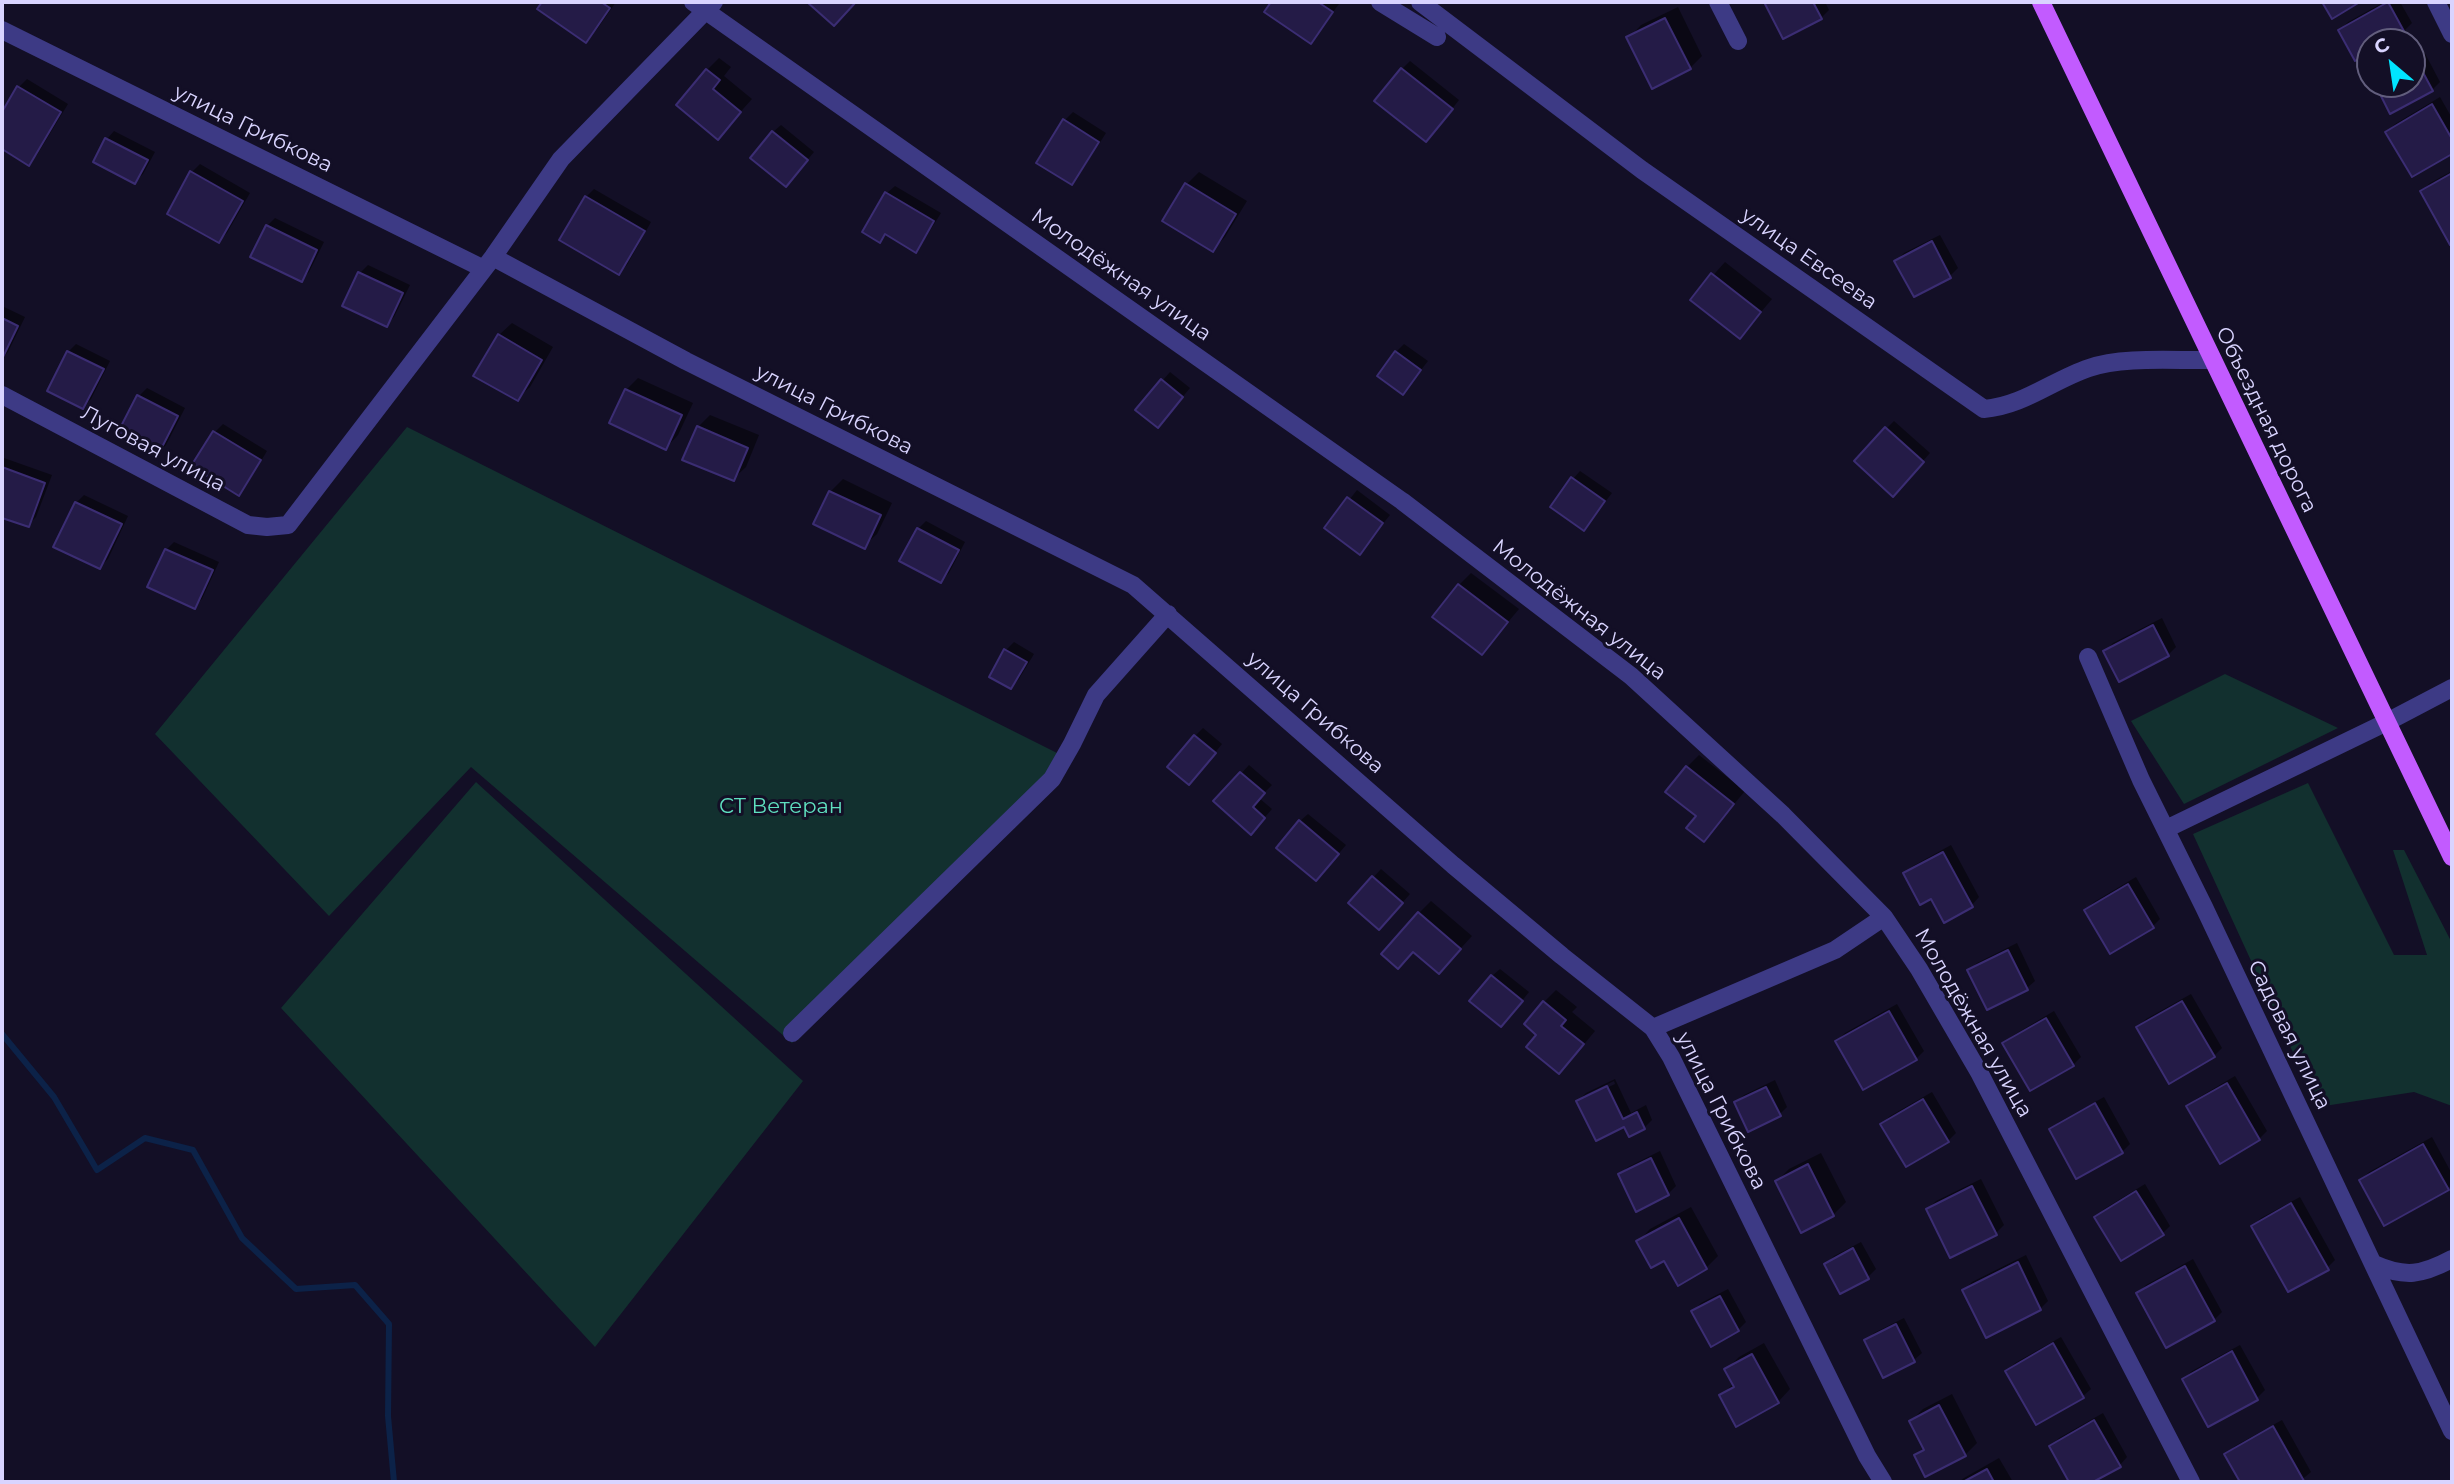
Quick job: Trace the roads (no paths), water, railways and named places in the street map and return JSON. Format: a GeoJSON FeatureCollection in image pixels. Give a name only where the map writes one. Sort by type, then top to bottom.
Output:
{"type":"FeatureCollection","features":[{"type":"Feature","properties":{"kind":"main road","name":"Объездная дорога"},"geometry":{"type":"LineString","coordinates":[[2041,2],[2452,857]]}},
{"type":"Feature","properties":{"kind":"street"},"geometry":{"type":"LineString","coordinates":[[1380,2],[1437,37]]}},
{"type":"Feature","properties":{"kind":"street","name":"улица Евсеева"},"geometry":{"type":"LineString","coordinates":[[1420,2],[1642,170],[1984,409],[2004,408],[2088,368],[2111,362],[2213,360]]}},
{"type":"Feature","properties":{"kind":"street"},"geometry":{"type":"LineString","coordinates":[[1718,2],[1738,41]]}},
{"type":"Feature","properties":{"kind":"street"},"geometry":{"type":"LineString","coordinates":[[2436,2],[2452,34]]}},
{"type":"Feature","properties":{"kind":"street"},"geometry":{"type":"LineString","coordinates":[[488,263],[561,159],[704,5]]}},
{"type":"Feature","properties":{"kind":"street","name":"Молодёжная улица"},"geometry":{"type":"LineString","coordinates":[[704,5],[1402,501],[1631,676],[1783,815],[1884,917],[1919,969],[1980,1074],[2191,1482]]}},
{"type":"Feature","properties":{"kind":"street","name":"улица Грибкова"},"geometry":{"type":"LineString","coordinates":[[2,30],[488,263],[1133,585],[1453,864],[1653,1028],[1671,1057],[1867,1456],[1883,1482]]}},
{"type":"Feature","properties":{"kind":"street","name":"Луговая улица"},"geometry":{"type":"LineString","coordinates":[[2,395],[248,525],[288,525],[488,263]]}},
{"type":"Feature","properties":{"kind":"street"},"geometry":{"type":"LineString","coordinates":[[792,1033],[1052,779],[1096,695],[1168,614]]}},
{"type":"Feature","properties":{"kind":"street","name":"Садовая улица"},"geometry":{"type":"LineString","coordinates":[[2088,657],[2141,780],[2452,1431]]}},
{"type":"Feature","properties":{"kind":"street"},"geometry":{"type":"LineString","coordinates":[[2166,828],[2452,688]]}},
{"type":"Feature","properties":{"kind":"street"},"geometry":{"type":"LineString","coordinates":[[1653,1028],[1835,950],[1884,917]]}},
{"type":"Feature","properties":{"kind":"street"},"geometry":{"type":"LineString","coordinates":[[2374,1264],[2394,1273],[2413,1273],[2436,1268],[2452,1259]]}},
{"type":"Feature","properties":{"kind":"waterway"},"geometry":{"type":"LineString","coordinates":[[2,1034],[54,1097],[97,1170],[145,1138],[193,1150],[242,1238],[296,1289],[355,1285],[389,1324],[388,1416],[394,1482]]}},
{"type":"Feature","properties":{"kind":"park label","name":"СТ Ветеран"},"geometry":{"type":"Point","coordinates":[781,807]}}]}
